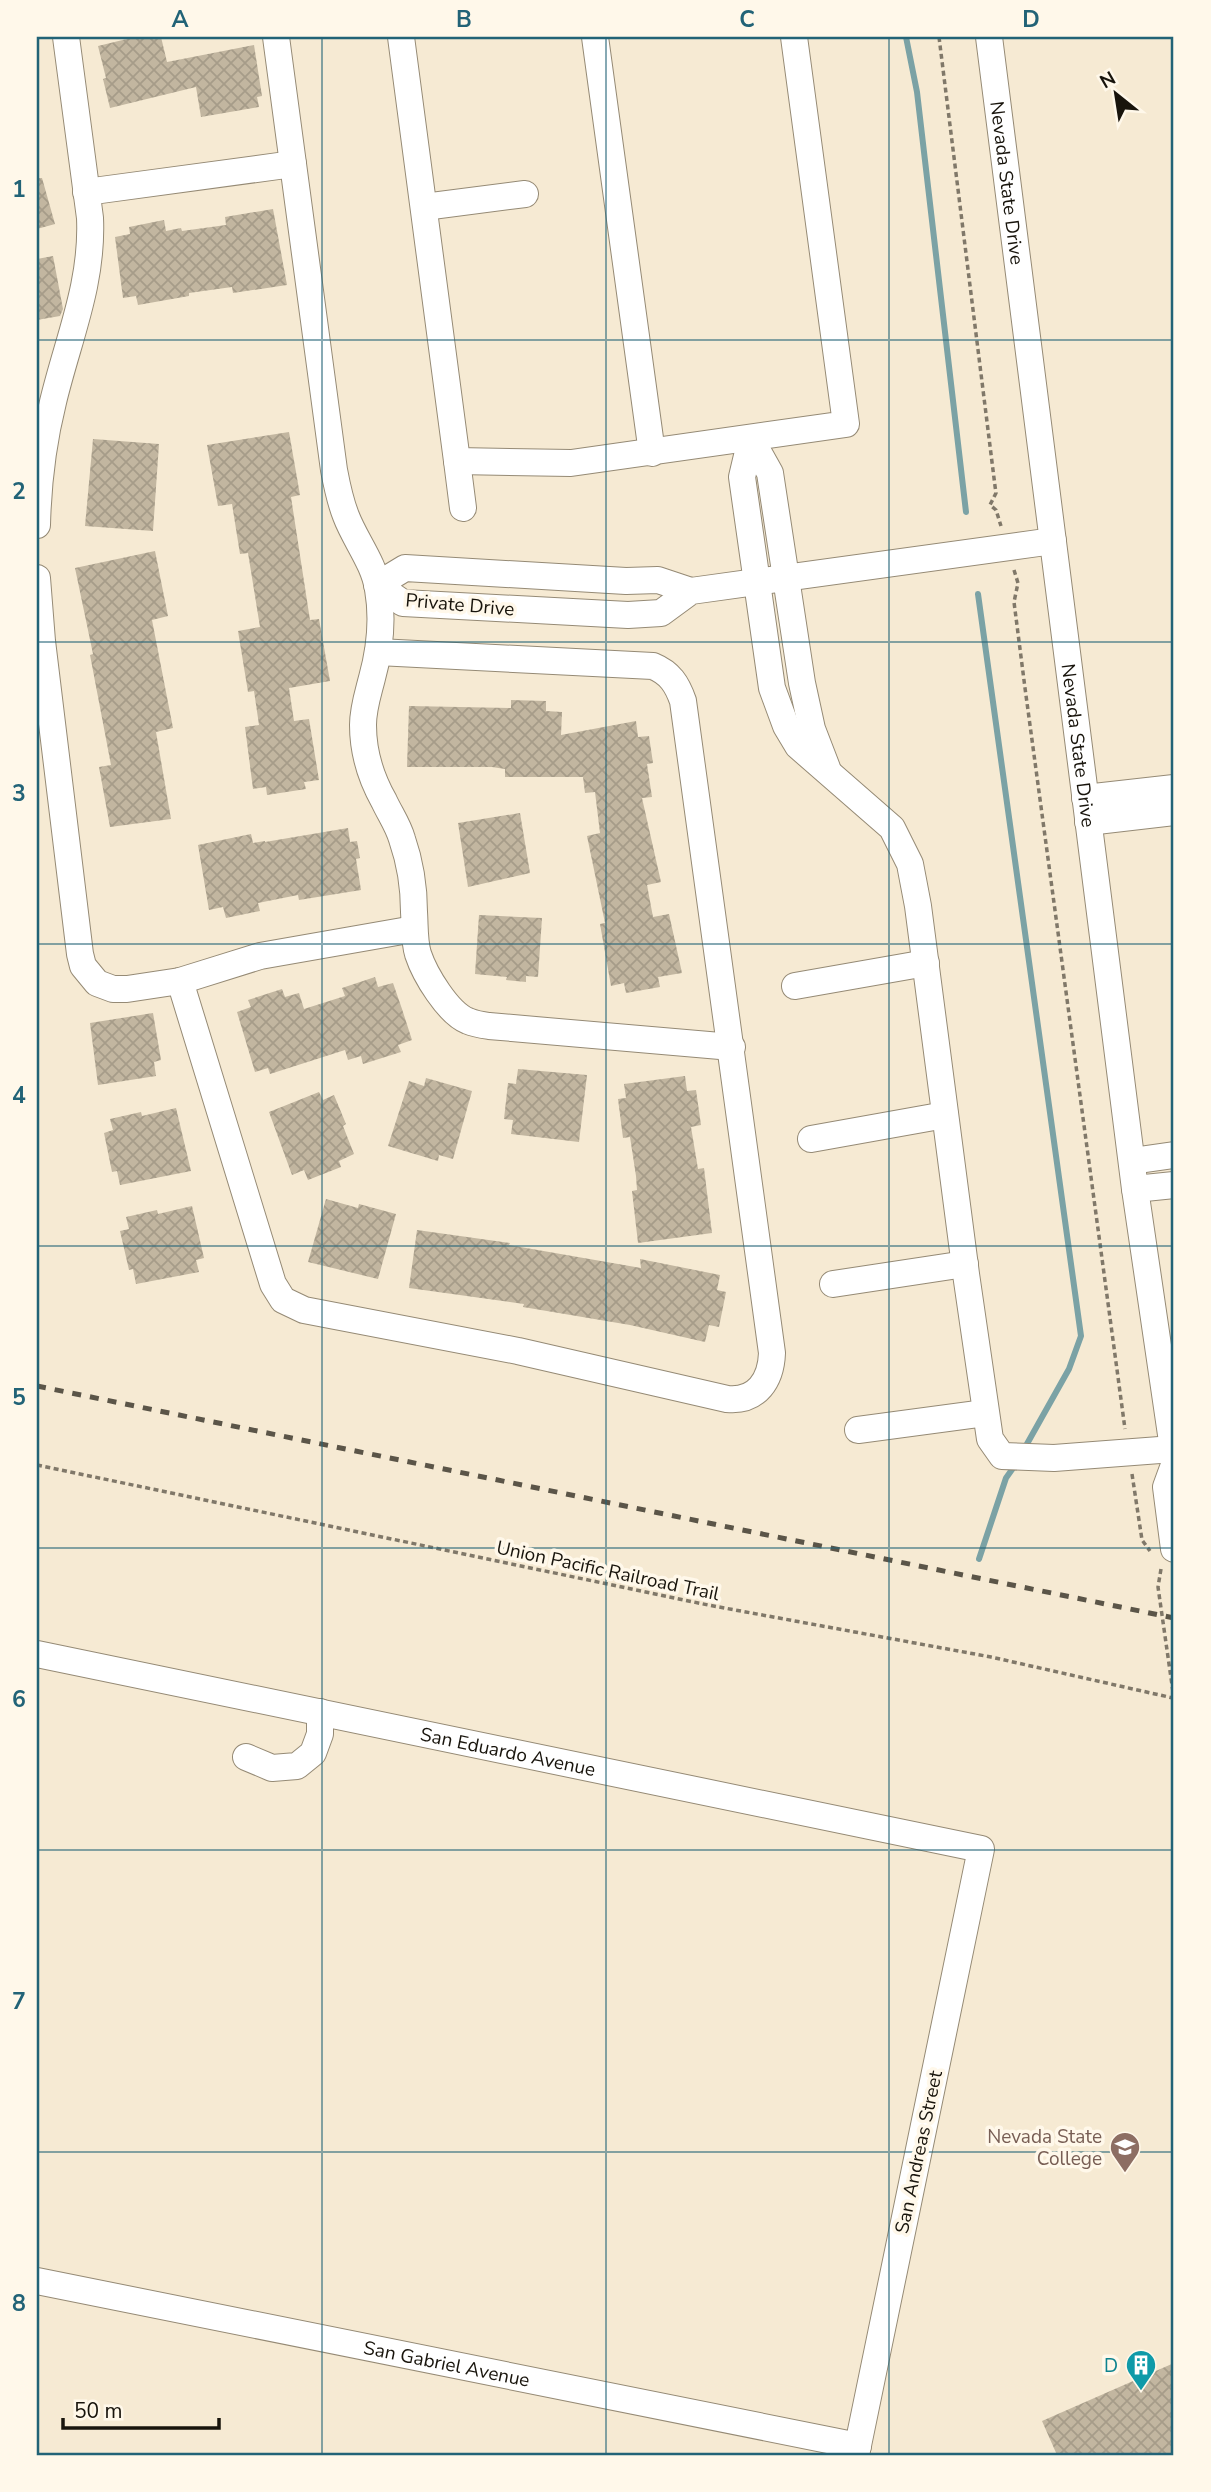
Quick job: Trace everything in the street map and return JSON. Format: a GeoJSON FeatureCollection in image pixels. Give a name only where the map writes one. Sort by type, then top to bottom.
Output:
{"type":"FeatureCollection","features":[{"type":"Feature","properties":{"kind":"street"},"geometry":{"type":"LineString","coordinates":[[37,526],[45,442],[61,370],[84,292],[91,248],[66,37]]}},
{"type":"Feature","properties":{"kind":"street"},"geometry":{"type":"LineString","coordinates":[[276,37],[338,495],[377,584],[381,619],[378,652],[364,704],[364,742],[374,781],[394,818],[407,856],[413,887],[414,929],[418,954],[438,992],[466,1021],[489,1026],[732,1048]]}},
{"type":"Feature","properties":{"kind":"street"},"geometry":{"type":"LineString","coordinates":[[401,37],[463,508]]}},
{"type":"Feature","properties":{"kind":"street"},"geometry":{"type":"LineString","coordinates":[[595,37],[652,453]]}},
{"type":"Feature","properties":{"kind":"street"},"geometry":{"type":"LineString","coordinates":[[457,461],[571,464],[846,424],[794,37]]}},
{"type":"Feature","properties":{"kind":"street","name":"Nevada State Drive"},"geometry":{"type":"LineString","coordinates":[[989,37],[1135,1189],[1174,1455]]}},
{"type":"Feature","properties":{"kind":"street"},"geometry":{"type":"LineString","coordinates":[[86,192],[293,164]]}},
{"type":"Feature","properties":{"kind":"street"},"geometry":{"type":"LineString","coordinates":[[424,207],[524,194]]}},
{"type":"Feature","properties":{"kind":"street"},"geometry":{"type":"LineString","coordinates":[[751,439],[771,473],[802,683],[811,729],[829,774]]}},
{"type":"Feature","properties":{"kind":"street"},"geometry":{"type":"LineString","coordinates":[[751,439],[742,477],[744,496],[772,688],[786,726],[798,746],[892,828],[910,864],[926,963],[990,1439],[1002,1456],[1054,1458],[1174,1449]]}},
{"type":"Feature","properties":{"kind":"street"},"geometry":{"type":"LineString","coordinates":[[744,496],[773,492]]}},
{"type":"Feature","properties":{"kind":"street","name":"Private Drive"},"geometry":{"type":"LineString","coordinates":[[691,591],[660,613],[628,615],[403,603],[377,584],[405,568],[626,581],[658,580],[691,591],[1053,541]]}},
{"type":"Feature","properties":{"kind":"street"},"geometry":{"type":"LineString","coordinates":[[37,578],[42,641],[83,966],[97,983],[113,989],[127,989],[180,981],[260,956],[414,929]]}},
{"type":"Feature","properties":{"kind":"street"},"geometry":{"type":"LineString","coordinates":[[180,981],[273,1284],[283,1300],[304,1310],[518,1351],[736,1400],[759,1390],[767,1380],[772,1368],[772,1353],[732,1048],[683,701],[678,687],[670,676],[653,666],[378,652]]}},
{"type":"Feature","properties":{"kind":"street"},"geometry":{"type":"LineString","coordinates":[[1087,810],[1174,788]]}},
{"type":"Feature","properties":{"kind":"street"},"geometry":{"type":"LineString","coordinates":[[1087,810],[1174,812]]}},
{"type":"Feature","properties":{"kind":"street"},"geometry":{"type":"LineString","coordinates":[[795,986],[926,963]]}},
{"type":"Feature","properties":{"kind":"street"},"geometry":{"type":"LineString","coordinates":[[811,1139],[945,1115]]}},
{"type":"Feature","properties":{"kind":"street"},"geometry":{"type":"LineString","coordinates":[[1132,1161],[1174,1155]]}},
{"type":"Feature","properties":{"kind":"street"},"geometry":{"type":"LineString","coordinates":[[1135,1189],[1174,1185]]}},
{"type":"Feature","properties":{"kind":"street"},"geometry":{"type":"LineString","coordinates":[[833,1284],[965,1264]]}},
{"type":"Feature","properties":{"kind":"street"},"geometry":{"type":"LineString","coordinates":[[858,1430],[985,1413]]}},
{"type":"Feature","properties":{"kind":"street"},"geometry":{"type":"LineString","coordinates":[[1168,1559],[1166,1486],[1174,1465]]}},
{"type":"Feature","properties":{"kind":"street","name":"San Eduardo Avenue"},"geometry":{"type":"LineString","coordinates":[[37,1654],[981,1849]]}},
{"type":"Feature","properties":{"kind":"street"},"geometry":{"type":"LineString","coordinates":[[246,1757],[272,1768],[297,1766],[313,1753],[320,1734],[320,1712]]}},
{"type":"Feature","properties":{"kind":"street","name":"San Andreas Street"},"geometry":{"type":"LineString","coordinates":[[857,2451],[981,1849]]}},
{"type":"Feature","properties":{"kind":"street","name":"San Gabriel Avenue"},"geometry":{"type":"LineString","coordinates":[[37,2281],[857,2451]]}},
{"type":"Feature","properties":{"kind":"path"},"geometry":{"type":"LineString","coordinates":[[939,37],[996,493],[990,505],[996,510]]}},
{"type":"Feature","properties":{"kind":"path"},"geometry":{"type":"LineString","coordinates":[[1018,583],[1014,602],[1025,688],[1108,1314],[1142,1540]]}},
{"type":"Feature","properties":{"kind":"path","name":"Union Pacific Railroad Trail"},"geometry":{"type":"LineString","coordinates":[[37,1465],[642,1592],[991,1657],[1174,1699]]}},
{"type":"Feature","properties":{"kind":"path"},"geometry":{"type":"LineString","coordinates":[[1168,1559],[1158,1587],[1174,1699]]}},
{"type":"Feature","properties":{"kind":"building"},"geometry":{"type":"Polygon","coordinates":[[[135,37],[161,37],[167,62],[254,45],[262,96],[257,97],[259,107],[201,117],[196,87],[110,108],[98,46],[135,37]]]}},
{"type":"Feature","properties":{"kind":"building"},"geometry":{"type":"Polygon","coordinates":[[[37,178],[42,178],[55,224],[37,229],[37,178]]]}},
{"type":"Feature","properties":{"kind":"building"},"geometry":{"type":"Polygon","coordinates":[[[273,209],[287,285],[233,293],[232,287],[189,293],[189,296],[138,305],[136,296],[123,298],[115,237],[130,234],[129,227],[164,220],[166,231],[181,228],[182,231],[226,225],[225,217],[273,209]]]}},
{"type":"Feature","properties":{"kind":"building"},"geometry":{"type":"Polygon","coordinates":[[[53,256],[63,309],[60,316],[37,320],[37,259],[53,256]]]}},
{"type":"Feature","properties":{"kind":"building"},"geometry":{"type":"Polygon","coordinates":[[[289,432],[300,495],[291,497],[310,620],[319,619],[330,681],[289,688],[294,721],[309,719],[319,780],[304,782],[306,789],[267,795],[266,787],[253,789],[245,727],[259,725],[254,691],[248,692],[238,631],[260,627],[248,553],[240,554],[232,504],[218,506],[207,445],[289,432]]]}},
{"type":"Feature","properties":{"kind":"building"},"geometry":{"type":"Polygon","coordinates":[[[93,439],[159,444],[153,531],[85,526],[93,439]]]}},
{"type":"Feature","properties":{"kind":"building"},"geometry":{"type":"Polygon","coordinates":[[[155,551],[168,616],[152,620],[173,728],[156,732],[171,819],[110,827],[99,767],[111,765],[90,655],[93,654],[75,568],[155,551]]]}},
{"type":"Feature","properties":{"kind":"building"},"geometry":{"type":"Polygon","coordinates":[[[511,700],[546,701],[546,711],[562,712],[561,735],[636,721],[638,737],[649,736],[653,763],[647,764],[652,797],[642,798],[661,882],[647,885],[653,917],[669,914],[682,973],[658,977],[660,987],[626,993],[624,983],[611,986],[600,924],[605,923],[587,836],[600,833],[595,792],[585,793],[583,777],[505,777],[505,769],[492,767],[407,767],[409,706],[511,708],[511,700]]]}},
{"type":"Feature","properties":{"kind":"building"},"geometry":{"type":"Polygon","coordinates":[[[520,813],[530,873],[468,887],[458,823],[520,813]]]}},
{"type":"Feature","properties":{"kind":"building"},"geometry":{"type":"Polygon","coordinates":[[[348,828],[350,842],[357,841],[360,858],[356,859],[361,890],[299,900],[298,895],[258,903],[260,911],[226,918],[223,907],[209,910],[198,845],[251,834],[253,843],[348,828]]]}},
{"type":"Feature","properties":{"kind":"building"},"geometry":{"type":"Polygon","coordinates":[[[479,915],[542,918],[538,977],[526,976],[526,982],[475,974],[479,915]]]}},
{"type":"Feature","properties":{"kind":"building"},"geometry":{"type":"Polygon","coordinates":[[[375,977],[378,987],[393,983],[412,1040],[398,1045],[401,1052],[363,1064],[361,1056],[348,1060],[345,1050],[270,1074],[268,1068],[255,1072],[237,1012],[251,1007],[248,1000],[282,989],[285,997],[299,993],[304,1009],[345,996],[342,988],[375,977]]]}},
{"type":"Feature","properties":{"kind":"building"},"geometry":{"type":"Polygon","coordinates":[[[153,1013],[161,1060],[154,1062],[156,1076],[98,1085],[90,1023],[153,1013]]]}},
{"type":"Feature","properties":{"kind":"building"},"geometry":{"type":"Polygon","coordinates":[[[518,1069],[587,1075],[579,1142],[511,1134],[513,1120],[504,1119],[508,1083],[516,1084],[518,1069]]]}},
{"type":"Feature","properties":{"kind":"building"},"geometry":{"type":"Polygon","coordinates":[[[685,1076],[687,1091],[696,1090],[701,1125],[691,1127],[698,1169],[704,1168],[712,1233],[638,1243],[632,1191],[637,1190],[636,1176],[630,1137],[623,1138],[618,1099],[626,1098],[624,1084],[685,1076]]]}},
{"type":"Feature","properties":{"kind":"building"},"geometry":{"type":"Polygon","coordinates":[[[426,1078],[472,1091],[453,1159],[439,1155],[438,1161],[388,1146],[409,1081],[424,1086],[426,1078]]]}},
{"type":"Feature","properties":{"kind":"building"},"geometry":{"type":"Polygon","coordinates":[[[319,1092],[323,1100],[334,1095],[354,1154],[339,1161],[341,1167],[308,1180],[304,1170],[292,1175],[269,1112],[319,1092]]]}},
{"type":"Feature","properties":{"kind":"building"},"geometry":{"type":"Polygon","coordinates":[[[176,1108],[191,1171],[120,1185],[117,1171],[112,1172],[104,1133],[113,1130],[110,1119],[141,1112],[142,1116],[176,1108]]]}},
{"type":"Feature","properties":{"kind":"building"},"geometry":{"type":"Polygon","coordinates":[[[326,1199],[396,1214],[378,1279],[308,1262],[326,1199]]]}},
{"type":"Feature","properties":{"kind":"building"},"geometry":{"type":"Polygon","coordinates":[[[192,1206],[204,1258],[196,1260],[199,1272],[136,1284],[133,1269],[129,1270],[120,1231],[129,1229],[126,1217],[157,1210],[158,1214],[192,1206]]]}},
{"type":"Feature","properties":{"kind":"building"},"geometry":{"type":"Polygon","coordinates":[[[417,1230],[510,1243],[509,1245],[641,1268],[640,1259],[720,1275],[717,1290],[726,1292],[719,1327],[709,1325],[705,1342],[630,1325],[523,1307],[524,1304],[409,1288],[417,1230]]]}},
{"type":"Feature","properties":{"kind":"building","name":"D"},"geometry":{"type":"Polygon","coordinates":[[[1174,2363],[1174,2455],[1057,2455],[1042,2421],[1174,2363]]]}},
{"type":"Feature","properties":{"kind":"waterway"},"geometry":{"type":"LineString","coordinates":[[906,37],[917,92],[966,512]]}},
{"type":"Feature","properties":{"kind":"waterway"},"geometry":{"type":"LineString","coordinates":[[978,594],[1081,1336],[1069,1369],[1023,1451]]}},
{"type":"Feature","properties":{"kind":"waterway"},"geometry":{"type":"LineString","coordinates":[[979,1559],[1006,1478],[1016,1464]]}},
{"type":"Feature","properties":{"kind":"railway"},"geometry":{"type":"LineString","coordinates":[[37,1386],[1174,1618]]}},
{"type":"Feature","properties":{"kind":"place","name":"Nevada State College"},"geometry":{"type":"Point","coordinates":[1125,2174]}},
{"type":"Feature","properties":{"kind":"place","name":"D"},"geometry":{"type":"Point","coordinates":[1141,2392]}}]}
